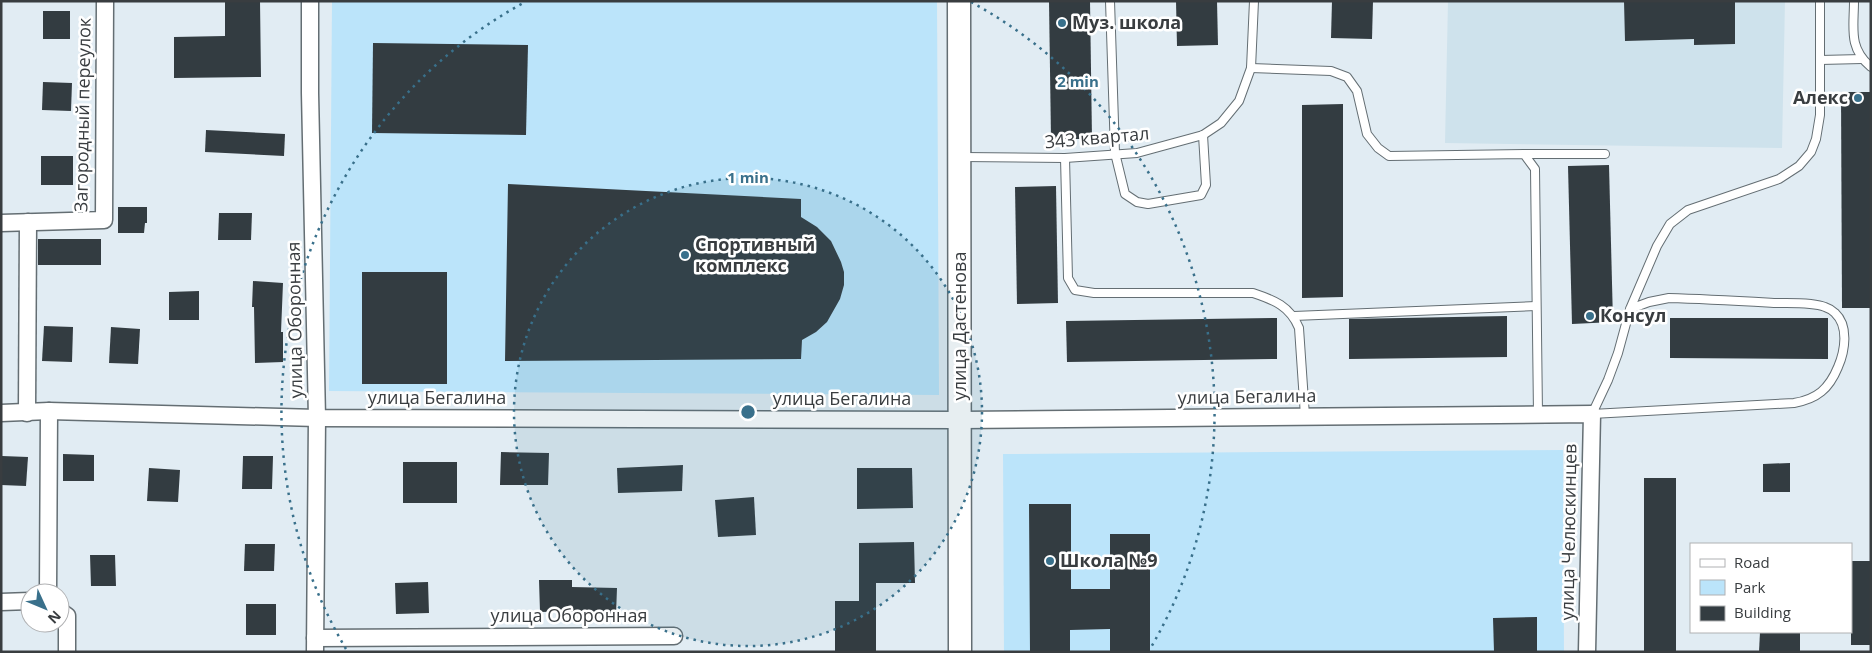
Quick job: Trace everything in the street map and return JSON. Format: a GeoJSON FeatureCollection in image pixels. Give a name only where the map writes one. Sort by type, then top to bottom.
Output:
{"type":"FeatureCollection","features":[{"type":"Feature","properties":{"kind":"street","name":"Загородный переулок"},"geometry":{"type":"LineString","coordinates":[[1,223],[104,220],[105,1]]}},
{"type":"Feature","properties":{"kind":"street","name":"улица Оборонная"},"geometry":{"type":"LineString","coordinates":[[310,1],[310,93],[317,418],[315,645],[674,636]]}},
{"type":"Feature","properties":{"kind":"street","name":"улица Дастенова"},"geometry":{"type":"LineString","coordinates":[[959,1],[960,652]]}},
{"type":"Feature","properties":{"kind":"street"},"geometry":{"type":"LineString","coordinates":[[27,413],[28,222]]}},
{"type":"Feature","properties":{"kind":"street"},"geometry":{"type":"LineString","coordinates":[[48,583],[49,411]]}},
{"type":"Feature","properties":{"kind":"street","name":"улица Бегалина"},"geometry":{"type":"LineString","coordinates":[[1,413],[49,411],[317,418],[960,420],[1592,414]]}},
{"type":"Feature","properties":{"kind":"street","name":"улица Челюскинцев"},"geometry":{"type":"LineString","coordinates":[[1587,652],[1592,414]]}},
{"type":"Feature","properties":{"kind":"street"},"geometry":{"type":"LineString","coordinates":[[1,602],[20,601]]}},
{"type":"Feature","properties":{"kind":"street"},"geometry":{"type":"LineString","coordinates":[[67,633],[68,652]]}},
{"type":"Feature","properties":{"kind":"lane"},"geometry":{"type":"LineString","coordinates":[[1110,1],[1115,153],[1125,194],[1137,202],[1148,204],[1201,195],[1206,185],[1203,135]]}},
{"type":"Feature","properties":{"kind":"lane","name":"343 квартал"},"geometry":{"type":"LineString","coordinates":[[960,157],[1065,158],[1115,153],[1138,153],[1203,135],[1221,123],[1239,100],[1251,68],[1254,1]]}},
{"type":"Feature","properties":{"kind":"lane"},"geometry":{"type":"LineString","coordinates":[[1630,309],[1649,302],[1669,298],[1801,304],[1825,307],[1836,314],[1844,326],[1840,360],[1836,371],[1824,389],[1815,397],[1808,401],[1794,404],[1592,414],[1615,362],[1630,309],[1657,246],[1670,224],[1688,210],[1779,178],[1799,166],[1811,152],[1816,139],[1820,115],[1820,1]]}},
{"type":"Feature","properties":{"kind":"lane"},"geometry":{"type":"LineString","coordinates":[[1854,1],[1854,40],[1856,50],[1871,67]]}},
{"type":"Feature","properties":{"kind":"lane"},"geometry":{"type":"LineString","coordinates":[[1820,60],[1862,59]]}},
{"type":"Feature","properties":{"kind":"lane"},"geometry":{"type":"LineString","coordinates":[[1251,68],[1331,71],[1347,77],[1358,91],[1367,134],[1378,148],[1389,156],[1605,154]]}},
{"type":"Feature","properties":{"kind":"lane"},"geometry":{"type":"LineString","coordinates":[[1524,154],[1535,169],[1538,414]]}},
{"type":"Feature","properties":{"kind":"lane"},"geometry":{"type":"LineString","coordinates":[[1065,158],[1068,278],[1075,290],[1094,293],[1253,292],[1275,300],[1294,316],[1299,328],[1305,416]]}},
{"type":"Feature","properties":{"kind":"lane"},"geometry":{"type":"LineString","coordinates":[[1294,316],[1536,306]]}},
{"type":"Feature","properties":{"kind":"shaded area"},"geometry":{"type":"Polygon","coordinates":[[[1448,1],[1785,1],[1782,148],[1445,143],[1448,1]]]}},
{"type":"Feature","properties":{"kind":"green space"},"geometry":{"type":"Polygon","coordinates":[[[332,1],[937,1],[939,395],[329,391],[332,1]]]}},
{"type":"Feature","properties":{"kind":"green space"},"geometry":{"type":"Polygon","coordinates":[[[1563,450],[1564,652],[1004,652],[1003,454],[1563,450]]]}},
{"type":"Feature","properties":{"kind":"building"},"geometry":{"type":"Polygon","coordinates":[[[225,1],[260,1],[261,77],[174,78],[174,37],[225,36],[225,1]]]}},
{"type":"Feature","properties":{"kind":"building"},"geometry":{"type":"Polygon","coordinates":[[[1049,1],[1090,1],[1092,139],[1051,139],[1049,1]]]}},
{"type":"Feature","properties":{"kind":"building"},"geometry":{"type":"Polygon","coordinates":[[[1176,1],[1217,1],[1218,45],[1177,46],[1176,1]]]}},
{"type":"Feature","properties":{"kind":"building"},"geometry":{"type":"Polygon","coordinates":[[[1332,1],[1373,1],[1372,39],[1331,38],[1332,1]]]}},
{"type":"Feature","properties":{"kind":"building"},"geometry":{"type":"Polygon","coordinates":[[[1624,1],[1735,1],[1735,44],[1694,45],[1694,39],[1625,41],[1624,1]]]}},
{"type":"Feature","properties":{"kind":"building"},"geometry":{"type":"Polygon","coordinates":[[[43,11],[70,11],[70,39],[43,39],[43,11]]]}},
{"type":"Feature","properties":{"kind":"building"},"geometry":{"type":"Polygon","coordinates":[[[373,43],[528,45],[526,135],[372,133],[373,43]]]}},
{"type":"Feature","properties":{"kind":"building"},"geometry":{"type":"Polygon","coordinates":[[[43,82],[72,83],[71,111],[42,110],[43,82]]]}},
{"type":"Feature","properties":{"kind":"building"},"geometry":{"type":"Polygon","coordinates":[[[1841,92],[1871,92],[1871,308],[1842,308],[1841,92]]]}},
{"type":"Feature","properties":{"kind":"building"},"geometry":{"type":"Polygon","coordinates":[[[1343,104],[1343,297],[1302,298],[1302,105],[1343,104]]]}},
{"type":"Feature","properties":{"kind":"building"},"geometry":{"type":"Polygon","coordinates":[[[206,130],[285,134],[284,156],[205,152],[206,130]]]}},
{"type":"Feature","properties":{"kind":"building"},"geometry":{"type":"Polygon","coordinates":[[[41,156],[73,156],[73,185],[41,185],[41,156]]]}},
{"type":"Feature","properties":{"kind":"building"},"geometry":{"type":"Polygon","coordinates":[[[1609,165],[1613,322],[1572,324],[1568,166],[1609,165]]]}},
{"type":"Feature","properties":{"kind":"building"},"geometry":{"type":"Polygon","coordinates":[[[508,184],[801,199],[801,217],[817,227],[831,241],[841,262],[844,272],[844,285],[840,299],[827,322],[816,332],[802,340],[801,359],[505,361],[508,184]]]}},
{"type":"Feature","properties":{"kind":"building"},"geometry":{"type":"Polygon","coordinates":[[[1056,186],[1058,303],[1017,304],[1015,187],[1056,186]]]}},
{"type":"Feature","properties":{"kind":"building"},"geometry":{"type":"Polygon","coordinates":[[[118,207],[147,207],[147,223],[145,223],[144,233],[118,233],[118,207]]]}},
{"type":"Feature","properties":{"kind":"building"},"geometry":{"type":"Polygon","coordinates":[[[219,213],[252,213],[251,240],[218,240],[219,213]]]}},
{"type":"Feature","properties":{"kind":"building"},"geometry":{"type":"Polygon","coordinates":[[[38,239],[101,239],[101,265],[38,265],[38,239]]]}},
{"type":"Feature","properties":{"kind":"building"},"geometry":{"type":"Polygon","coordinates":[[[362,272],[447,272],[447,384],[362,384],[362,272]]]}},
{"type":"Feature","properties":{"kind":"building"},"geometry":{"type":"Polygon","coordinates":[[[253,281],[283,283],[281,332],[283,332],[283,362],[255,363],[254,307],[252,307],[253,281]]]}},
{"type":"Feature","properties":{"kind":"building"},"geometry":{"type":"Polygon","coordinates":[[[199,291],[199,320],[169,320],[169,292],[199,291]]]}},
{"type":"Feature","properties":{"kind":"building"},"geometry":{"type":"Polygon","coordinates":[[[1507,316],[1507,357],[1349,359],[1349,319],[1507,316]]]}},
{"type":"Feature","properties":{"kind":"building"},"geometry":{"type":"Polygon","coordinates":[[[1277,318],[1277,359],[1067,362],[1066,321],[1277,318]]]}},
{"type":"Feature","properties":{"kind":"building"},"geometry":{"type":"Polygon","coordinates":[[[1670,318],[1828,318],[1828,359],[1670,358],[1670,318]]]}},
{"type":"Feature","properties":{"kind":"building"},"geometry":{"type":"Polygon","coordinates":[[[44,326],[73,327],[72,362],[42,361],[44,326]]]}},
{"type":"Feature","properties":{"kind":"building"},"geometry":{"type":"Polygon","coordinates":[[[111,327],[140,329],[138,364],[109,363],[111,327]]]}},
{"type":"Feature","properties":{"kind":"building"},"geometry":{"type":"Polygon","coordinates":[[[501,452],[549,453],[548,485],[500,485],[501,452]]]}},
{"type":"Feature","properties":{"kind":"building"},"geometry":{"type":"Polygon","coordinates":[[[63,454],[94,455],[94,481],[63,481],[63,454]]]}},
{"type":"Feature","properties":{"kind":"building"},"geometry":{"type":"Polygon","coordinates":[[[2,456],[28,457],[26,486],[1,485],[2,456]]]}},
{"type":"Feature","properties":{"kind":"building"},"geometry":{"type":"Polygon","coordinates":[[[243,456],[273,456],[272,489],[242,489],[243,456]]]}},
{"type":"Feature","properties":{"kind":"building"},"geometry":{"type":"Polygon","coordinates":[[[403,462],[457,462],[457,503],[403,503],[403,462]]]}},
{"type":"Feature","properties":{"kind":"building"},"geometry":{"type":"Polygon","coordinates":[[[1790,463],[1790,492],[1763,492],[1763,464],[1790,463]]]}},
{"type":"Feature","properties":{"kind":"building"},"geometry":{"type":"Polygon","coordinates":[[[683,465],[682,491],[618,493],[617,468],[683,465]]]}},
{"type":"Feature","properties":{"kind":"building"},"geometry":{"type":"Polygon","coordinates":[[[149,468],[180,470],[178,502],[147,501],[149,468]]]}},
{"type":"Feature","properties":{"kind":"building"},"geometry":{"type":"Polygon","coordinates":[[[857,468],[912,468],[913,508],[857,509],[857,468]]]}},
{"type":"Feature","properties":{"kind":"building"},"geometry":{"type":"Polygon","coordinates":[[[1644,478],[1676,478],[1676,652],[1644,652],[1644,478]]]}},
{"type":"Feature","properties":{"kind":"building"},"geometry":{"type":"Polygon","coordinates":[[[754,497],[756,535],[718,537],[715,500],[754,497]]]}},
{"type":"Feature","properties":{"kind":"building","name":"Школа №9"},"geometry":{"type":"Polygon","coordinates":[[[1029,504],[1071,504],[1071,589],[1110,589],[1110,534],[1150,534],[1150,652],[1110,652],[1110,629],[1070,630],[1070,652],[1030,652],[1029,504]]]}},
{"type":"Feature","properties":{"kind":"building"},"geometry":{"type":"Polygon","coordinates":[[[914,542],[915,583],[876,583],[876,652],[835,652],[835,601],[859,601],[859,543],[914,542]]]}},
{"type":"Feature","properties":{"kind":"building"},"geometry":{"type":"Polygon","coordinates":[[[245,544],[275,544],[274,571],[244,571],[245,544]]]}},
{"type":"Feature","properties":{"kind":"building"},"geometry":{"type":"Polygon","coordinates":[[[90,555],[115,555],[116,586],[91,586],[90,555]]]}},
{"type":"Feature","properties":{"kind":"building"},"geometry":{"type":"Polygon","coordinates":[[[1852,561],[1871,561],[1871,645],[1851,645],[1852,561]]]}},
{"type":"Feature","properties":{"kind":"building"},"geometry":{"type":"Polygon","coordinates":[[[539,580],[572,580],[572,587],[617,588],[616,615],[586,614],[586,611],[540,612],[539,580]]]}},
{"type":"Feature","properties":{"kind":"building"},"geometry":{"type":"Polygon","coordinates":[[[428,582],[429,613],[396,614],[395,583],[428,582]]]}},
{"type":"Feature","properties":{"kind":"building"},"geometry":{"type":"Polygon","coordinates":[[[246,604],[276,604],[276,635],[246,635],[246,604]]]}},
{"type":"Feature","properties":{"kind":"building"},"geometry":{"type":"Polygon","coordinates":[[[1537,617],[1537,652],[1494,652],[1493,618],[1537,617]]]}},
{"type":"Feature","properties":{"kind":"building"},"geometry":{"type":"Polygon","coordinates":[[[1760,633],[1800,633],[1800,652],[1759,652],[1760,633]]]}},
{"type":"Feature","properties":{"kind":"place","name":"Муз. школа"},"geometry":{"type":"Point","coordinates":[1062,23]}},
{"type":"Feature","properties":{"kind":"place","name":"Алекс"},"geometry":{"type":"Point","coordinates":[1858,98]}},
{"type":"Feature","properties":{"kind":"place","name":"Спортивный комплекс"},"geometry":{"type":"Point","coordinates":[685,255]}},
{"type":"Feature","properties":{"kind":"place","name":"Консул"},"geometry":{"type":"Point","coordinates":[1590,316]}},
{"type":"Feature","properties":{"kind":"place","name":"Школа №9"},"geometry":{"type":"Point","coordinates":[1050,561]}}]}
